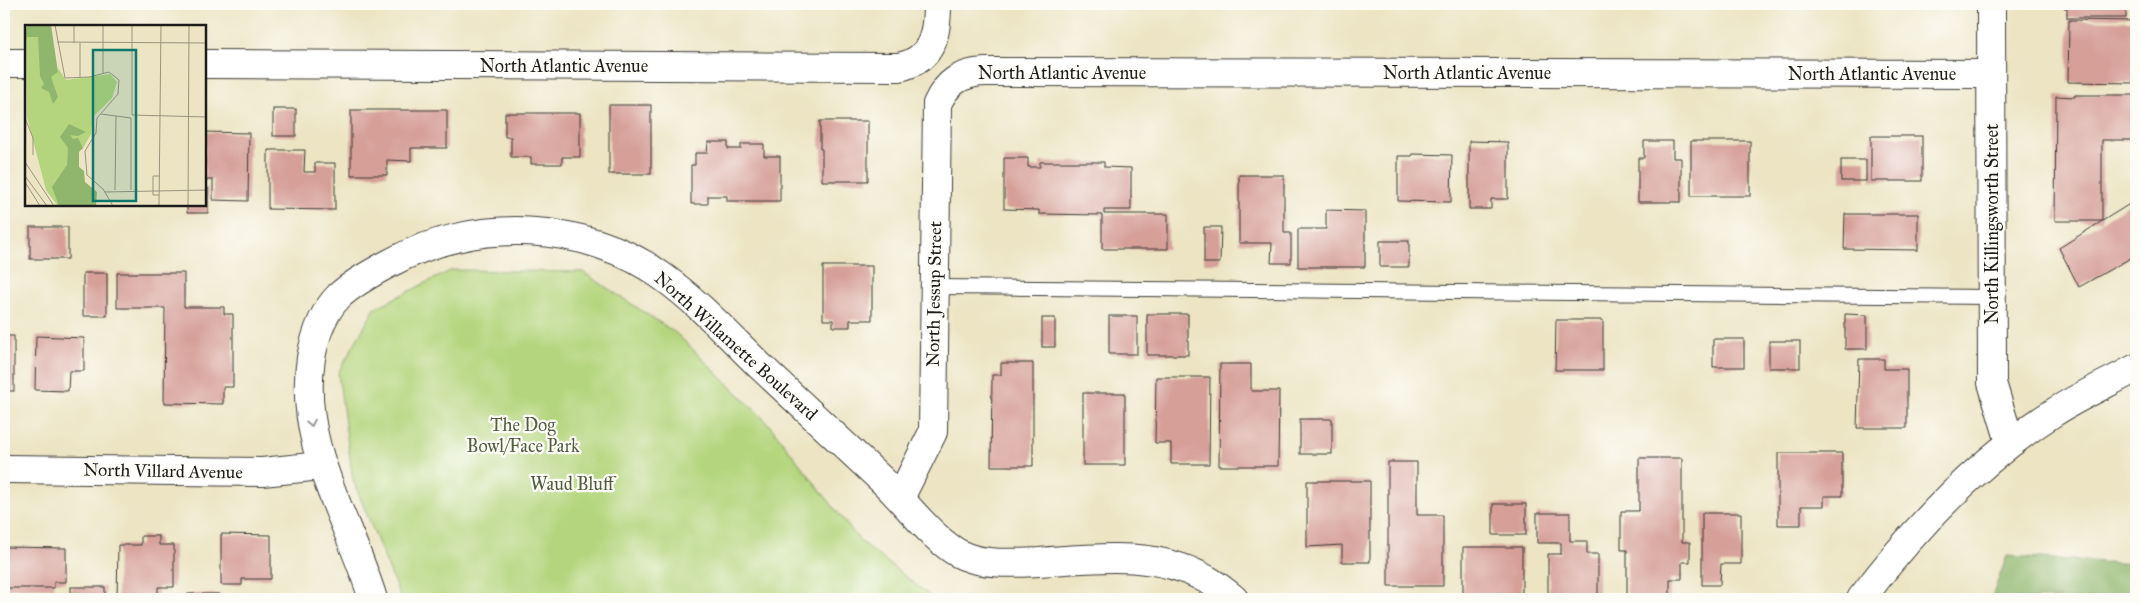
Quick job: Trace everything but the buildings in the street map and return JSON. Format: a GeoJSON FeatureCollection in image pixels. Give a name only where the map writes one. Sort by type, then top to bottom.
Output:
{"type":"FeatureCollection","features":[{"type":"Feature","properties":{"kind":"street","name":"North Atlantic Avenue"},"geometry":{"type":"LineString","coordinates":[[206,64],[889,68],[908,65],[920,58],[933,40],[937,21],[937,4]]}},
{"type":"Feature","properties":{"kind":"street","name":"North Killingsworth Street"},"geometry":{"type":"LineString","coordinates":[[1991,4],[1992,383],[2010,442]]}},
{"type":"Feature","properties":{"kind":"street"},"geometry":{"type":"LineString","coordinates":[[4,63],[25,63]]}},
{"type":"Feature","properties":{"kind":"street","name":"North Atlantic Avenue"},"geometry":{"type":"LineString","coordinates":[[948,87],[964,75],[985,72],[1991,74]]}},
{"type":"Feature","properties":{"kind":"street","name":"North Jessup Street"},"geometry":{"type":"LineString","coordinates":[[900,498],[933,432],[936,118],[937,104],[948,87]]}},
{"type":"Feature","properties":{"kind":"street","name":"North Willamette Boulevard"},"geometry":{"type":"LineString","coordinates":[[373,599],[365,572],[321,466],[310,420],[307,380],[314,342],[324,317],[338,297],[360,281],[394,261],[428,246],[468,236],[508,231],[557,234],[582,239],[620,253],[662,276],[697,306],[900,498],[942,542],[964,556],[985,561],[1020,563],[1123,556],[1142,559],[1178,567],[1206,579],[1234,599]]}},
{"type":"Feature","properties":{"kind":"street"},"geometry":{"type":"LineString","coordinates":[[1861,599],[1894,554],[1978,467],[2054,412],[2136,368]]}},
{"type":"Feature","properties":{"kind":"street","name":"North Villard Avenue"},"geometry":{"type":"LineString","coordinates":[[4,469],[262,472],[321,466]]}},
{"type":"Feature","properties":{"kind":"lane"},"geometry":{"type":"LineString","coordinates":[[934,287],[1992,297]]}},
{"type":"Feature","properties":{"kind":"green space","name":"The Dog Bowl/Face Park"},"geometry":{"type":"Polygon","coordinates":[[[452,270],[583,272],[677,334],[767,422],[860,541],[934,599],[401,599],[353,480],[338,373],[375,308],[452,270]]]}},
{"type":"Feature","properties":{"kind":"green space"},"geometry":{"type":"Polygon","coordinates":[[[2007,556],[2136,564],[2136,599],[1991,599],[2007,556]]]}},
{"type":"Feature","properties":{"kind":"park label","name":"Waud Bluff"},"geometry":{"type":"Point","coordinates":[572,484]}}]}
